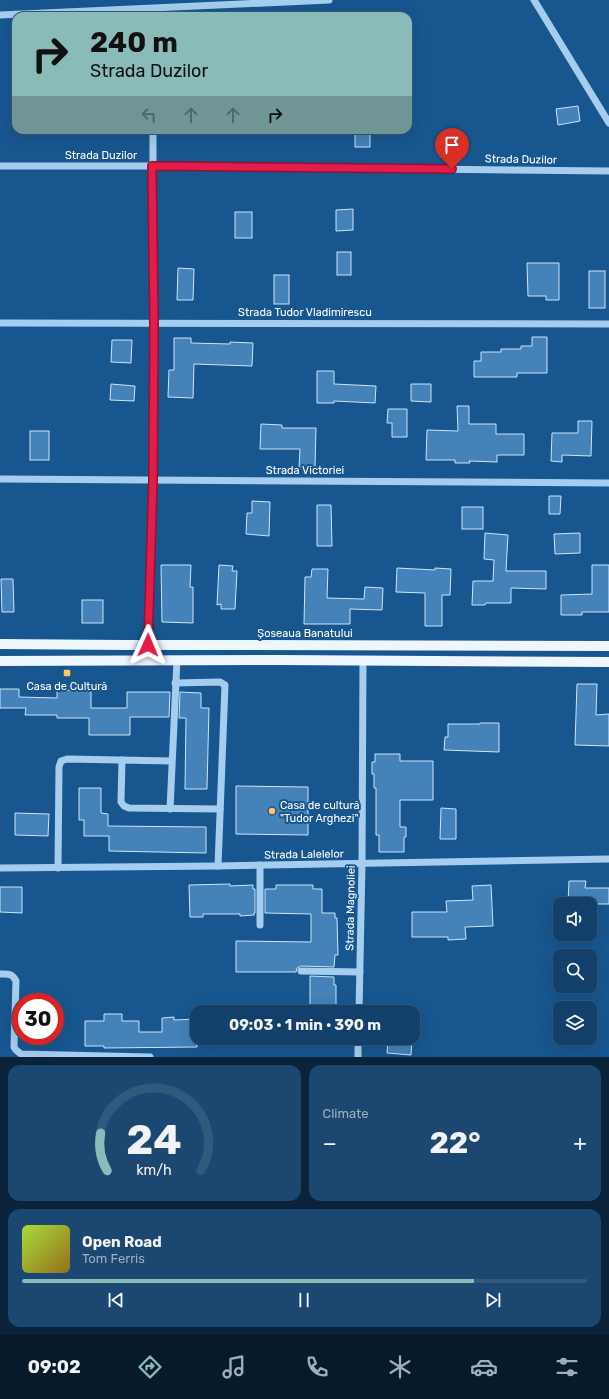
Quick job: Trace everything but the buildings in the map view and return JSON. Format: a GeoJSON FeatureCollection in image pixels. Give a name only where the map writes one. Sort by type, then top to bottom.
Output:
{"type":"FeatureCollection","features":[{"type":"Feature","properties":{"kind":"main road","name":"Șoseaua Banatului"},"geometry":{"type":"LineString","coordinates":[[0,644],[609,646]]}},
{"type":"Feature","properties":{"kind":"main road"},"geometry":{"type":"LineString","coordinates":[[0,661],[176,660],[609,662]]}},
{"type":"Feature","properties":{"kind":"street"},"geometry":{"type":"LineString","coordinates":[[67,12],[329,0]]}},
{"type":"Feature","properties":{"kind":"street"},"geometry":{"type":"LineString","coordinates":[[534,0],[609,123]]}},
{"type":"Feature","properties":{"kind":"street"},"geometry":{"type":"LineString","coordinates":[[0,15],[12,14]]}},
{"type":"Feature","properties":{"kind":"street"},"geometry":{"type":"LineString","coordinates":[[148,645],[153,480],[153,134]]}},
{"type":"Feature","properties":{"kind":"street","name":"Strada Duzilor"},"geometry":{"type":"LineString","coordinates":[[0,166],[152,166],[609,171]]}},
{"type":"Feature","properties":{"kind":"street","name":"Strada Tudor Vladimirescu"},"geometry":{"type":"LineString","coordinates":[[0,323],[609,324]]}},
{"type":"Feature","properties":{"kind":"street","name":"Strada Victoriei"},"geometry":{"type":"LineString","coordinates":[[0,479],[609,483]]}},
{"type":"Feature","properties":{"kind":"street"},"geometry":{"type":"LineString","coordinates":[[170,809],[176,660]]}},
{"type":"Feature","properties":{"kind":"street","name":"Strada Magnoliei"},"geometry":{"type":"LineString","coordinates":[[359,1005],[362,864],[363,661]]}},
{"type":"Feature","properties":{"kind":"street"},"geometry":{"type":"LineString","coordinates":[[175,683],[220,682],[225,685],[218,866]]}},
{"type":"Feature","properties":{"kind":"street"},"geometry":{"type":"LineString","coordinates":[[58,868],[59,767],[61,761],[67,759],[171,761]]}},
{"type":"Feature","properties":{"kind":"street"},"geometry":{"type":"LineString","coordinates":[[122,760],[121,802],[124,806],[129,808],[220,809]]}},
{"type":"Feature","properties":{"kind":"street","name":"Strada Lalelelor"},"geometry":{"type":"LineString","coordinates":[[0,868],[260,866],[609,859]]}},
{"type":"Feature","properties":{"kind":"street"},"geometry":{"type":"LineString","coordinates":[[260,866],[260,925]]}},
{"type":"Feature","properties":{"kind":"street"},"geometry":{"type":"LineString","coordinates":[[301,971],[360,972]]}},
{"type":"Feature","properties":{"kind":"street"},"geometry":{"type":"LineString","coordinates":[[0,974],[9,974],[13,976],[16,981],[14,1047],[21,1054],[57,1057],[150,1057]]}},
{"type":"Feature","properties":{"kind":"street"},"geometry":{"type":"LineString","coordinates":[[358,1045],[358,1057]]}},
{"type":"Feature","properties":{"kind":"place","name":"Casa de Cultură"},"geometry":{"type":"Point","coordinates":[67,673]}},
{"type":"Feature","properties":{"kind":"place","name":"Casa de cultură \"Tudor Arghezi\""},"geometry":{"type":"Point","coordinates":[272,811]}},
{"type":"Feature","properties":{"kind":"route"},"geometry":{"type":"LineString","coordinates":[[148,645],[153,480],[154,323],[152,166],[452,169]]}}]}
